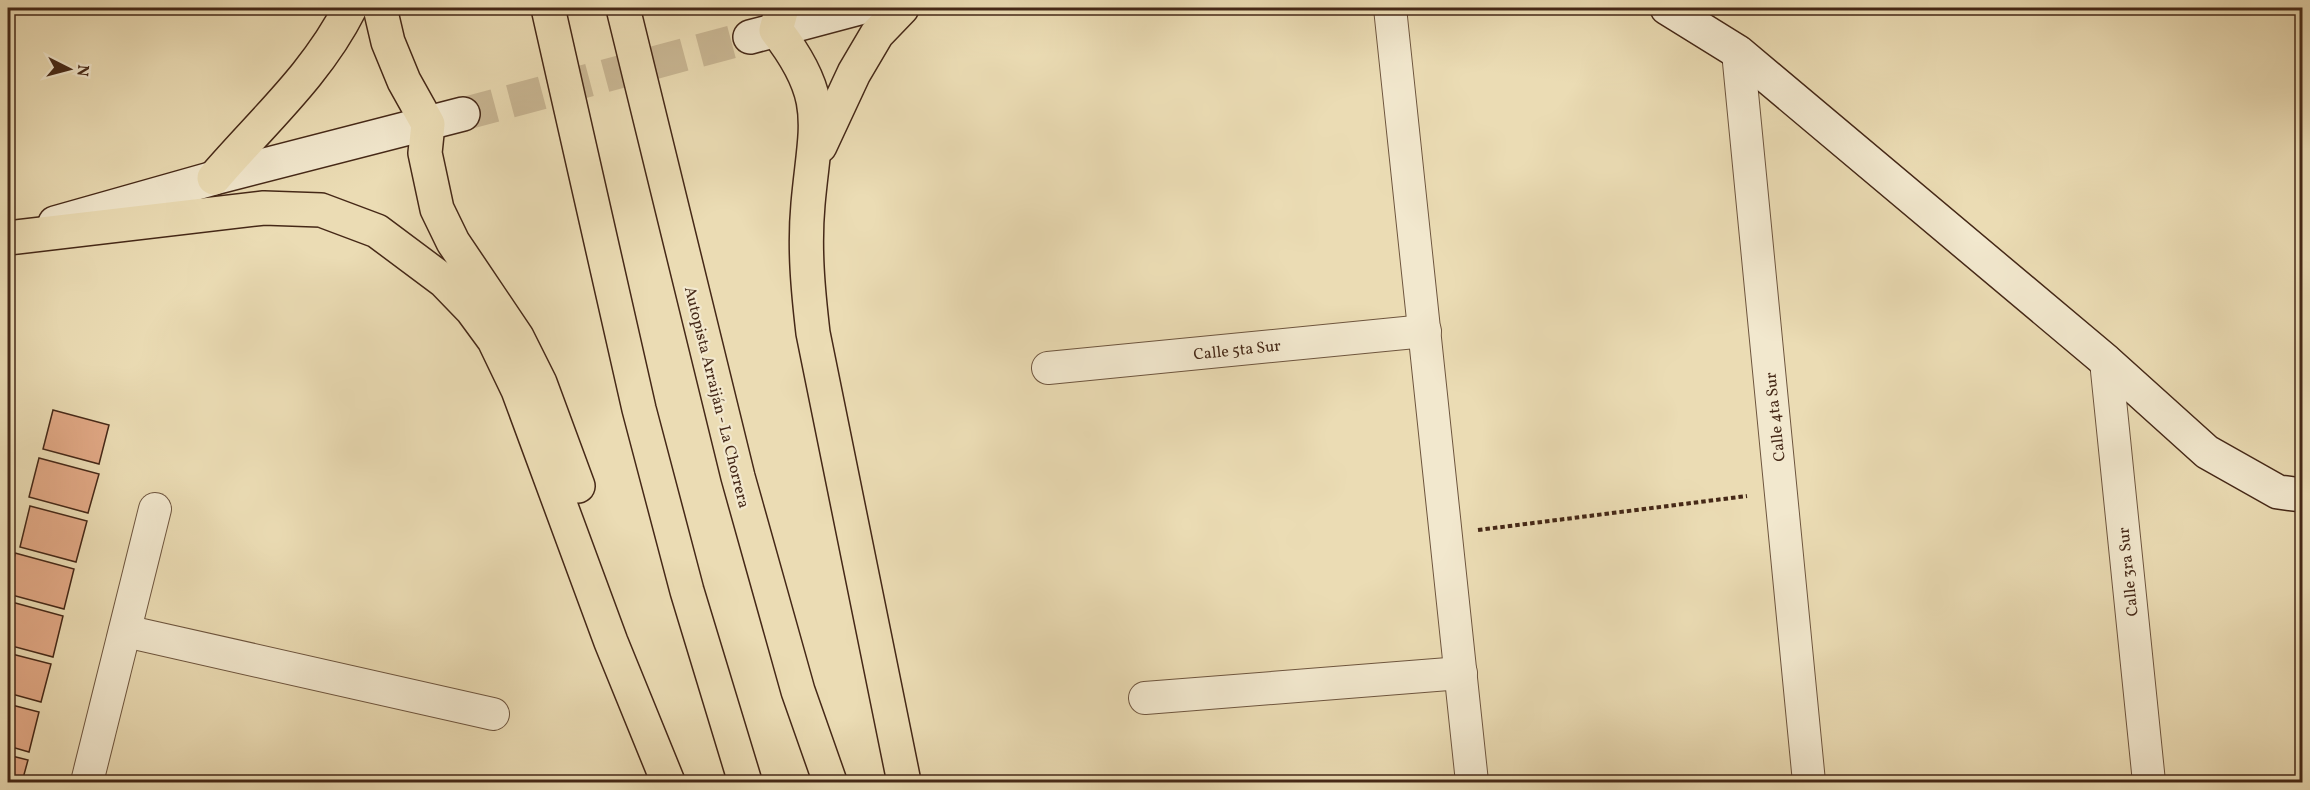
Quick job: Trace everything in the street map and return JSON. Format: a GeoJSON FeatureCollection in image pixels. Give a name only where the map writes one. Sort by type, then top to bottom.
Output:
{"type":"FeatureCollection","features":[{"type":"Feature","properties":{"kind":"highway"},"geometry":{"type":"LineString","coordinates":[[214,178],[298,87],[334,38],[350,8]]}},
{"type":"Feature","properties":{"kind":"highway"},"geometry":{"type":"LineString","coordinates":[[380,8],[388,42],[404,81],[428,124],[425,153],[437,209],[453,242],[517,337],[540,383],[661,716],[688,783]]}},
{"type":"Feature","properties":{"kind":"highway"},"geometry":{"type":"LineString","coordinates":[[548,8],[639,410],[687,591],[745,783]]}},
{"type":"Feature","properties":{"kind":"highway","name":"Autopista Arraiján - La Chorrera"},"geometry":{"type":"LineString","coordinates":[[623,8],[738,477],[798,691],[830,783]]}},
{"type":"Feature","properties":{"kind":"highway"},"geometry":{"type":"LineString","coordinates":[[815,156],[865,53],[877,34],[902,8]]}},
{"type":"Feature","properties":{"kind":"highway"},"geometry":{"type":"LineString","coordinates":[[769,25],[797,57],[811,88],[817,122],[808,204],[805,267],[813,333],[904,783]]}},
{"type":"Feature","properties":{"kind":"highway"},"geometry":{"type":"LineString","coordinates":[[8,238],[264,208],[321,210],[377,231],[444,281],[472,310],[494,340],[518,390],[611,642],[668,783]]}},
{"type":"Feature","properties":{"kind":"street"},"geometry":{"type":"LineString","coordinates":[[769,25],[859,8]]}},
{"type":"Feature","properties":{"kind":"street"},"geometry":{"type":"LineString","coordinates":[[1390,8],[1472,783]]}},
{"type":"Feature","properties":{"kind":"street"},"geometry":{"type":"LineString","coordinates":[[1667,8],[1738,52],[2106,361],[2207,452],[2278,492],[2302,495]]}},
{"type":"Feature","properties":{"kind":"street","name":"Calle 4ta Sur"},"geometry":{"type":"LineString","coordinates":[[1738,52],[1809,783]]}},
{"type":"Feature","properties":{"kind":"street"},"geometry":{"type":"LineString","coordinates":[[8,238],[214,178],[463,114]]}},
{"type":"Feature","properties":{"kind":"street","name":"Calle 5ta Sur"},"geometry":{"type":"LineString","coordinates":[[1048,368],[1425,331]]}},
{"type":"Feature","properties":{"kind":"street","name":"Calle 3ra Sur"},"geometry":{"type":"LineString","coordinates":[[2106,361],[2149,783]]}},
{"type":"Feature","properties":{"kind":"street"},"geometry":{"type":"LineString","coordinates":[[87,783],[155,509]]}},
{"type":"Feature","properties":{"kind":"street"},"geometry":{"type":"LineString","coordinates":[[125,631],[494,714]]}},
{"type":"Feature","properties":{"kind":"street"},"geometry":{"type":"LineString","coordinates":[[1145,698],[1461,673]]}},
{"type":"Feature","properties":{"kind":"path"},"geometry":{"type":"LineString","coordinates":[[1446,534],[1781,492]]}},
{"type":"Feature","properties":{"kind":"building"},"geometry":{"type":"Polygon","coordinates":[[[53,410],[109,425],[99,464],[43,449],[53,410]]]}},
{"type":"Feature","properties":{"kind":"building"},"geometry":{"type":"Polygon","coordinates":[[[39,458],[99,474],[88,513],[29,497],[39,458]]]}},
{"type":"Feature","properties":{"kind":"building"},"geometry":{"type":"Polygon","coordinates":[[[30,506],[87,521],[76,562],[20,547],[30,506]]]}},
{"type":"Feature","properties":{"kind":"building"},"geometry":{"type":"Polygon","coordinates":[[[15,553],[74,569],[64,609],[8,594],[15,553]]]}},
{"type":"Feature","properties":{"kind":"building"},"geometry":{"type":"Polygon","coordinates":[[[8,601],[63,616],[53,657],[8,645],[8,601]]]}},
{"type":"Feature","properties":{"kind":"building"},"geometry":{"type":"Polygon","coordinates":[[[8,653],[51,664],[41,702],[8,693],[8,653]]]}},
{"type":"Feature","properties":{"kind":"building"},"geometry":{"type":"Polygon","coordinates":[[[8,704],[39,712],[29,752],[8,746],[8,704]]]}},
{"type":"Feature","properties":{"kind":"building"},"geometry":{"type":"Polygon","coordinates":[[[8,755],[28,760],[22,782],[8,782],[8,755]]]}},
{"type":"Feature","properties":{"kind":"tunnel"},"geometry":{"type":"LineString","coordinates":[[463,114],[750,37]]}}]}
